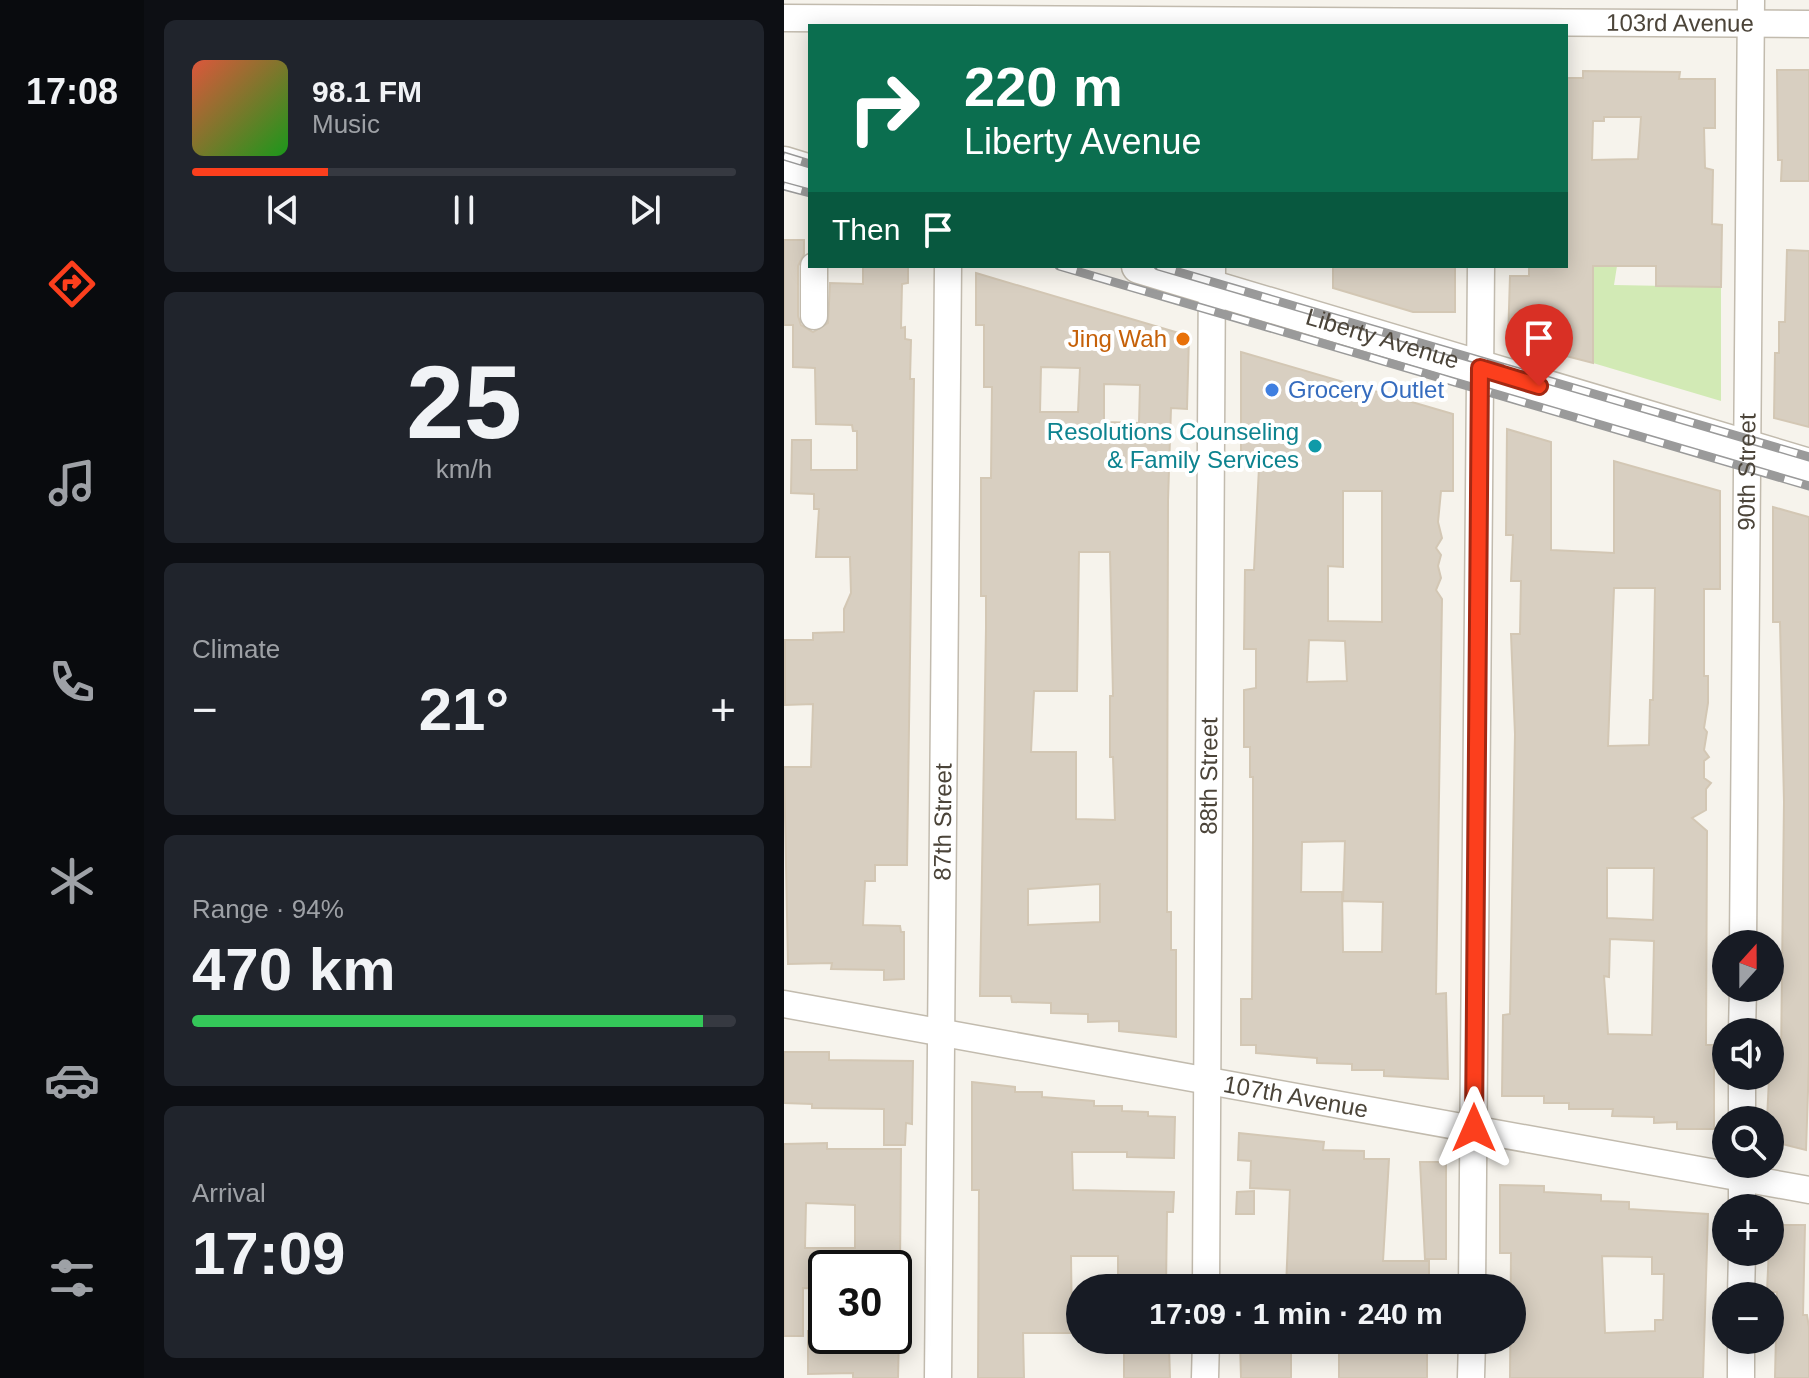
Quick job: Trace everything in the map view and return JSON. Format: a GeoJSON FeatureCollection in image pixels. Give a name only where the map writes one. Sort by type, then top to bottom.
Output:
{"type":"FeatureCollection","features":[{"type":"Feature","properties":{"kind":"street","name":"103rd Avenue"},"geometry":{"type":"LineString","coordinates":[[784,18],[1751,12],[1809,24]]}},
{"type":"Feature","properties":{"kind":"street","name":"90th Street"},"geometry":{"type":"LineString","coordinates":[[1743,930],[1751,12]]}},
{"type":"Feature","properties":{"kind":"street"},"geometry":{"type":"LineString","coordinates":[[784,164],[808,171]]}},
{"type":"Feature","properties":{"kind":"street"},"geometry":{"type":"LineString","coordinates":[[814,268],[814,316]]}},
{"type":"Feature","properties":{"kind":"street","name":"87th Street"},"geometry":{"type":"LineString","coordinates":[[938,1378],[948,268]]}},
{"type":"Feature","properties":{"kind":"street","name":"Liberty Avenue"},"geometry":{"type":"LineString","coordinates":[[1152,268],[1213,277],[1480,368],[1809,466]]}},
{"type":"Feature","properties":{"kind":"street"},"geometry":{"type":"LineString","coordinates":[[1472,1274],[1481,268]]}},
{"type":"Feature","properties":{"kind":"street","name":"88th Street"},"geometry":{"type":"LineString","coordinates":[[1206,1274],[1213,277]]}},
{"type":"Feature","properties":{"kind":"street","name":"107th Avenue"},"geometry":{"type":"LineString","coordinates":[[784,1004],[1474,1128],[1712,1166]]}},
{"type":"Feature","properties":{"kind":"street","name":"107th Avenue"},"geometry":{"type":"LineString","coordinates":[[1767,1178],[1809,1190]]}},
{"type":"Feature","properties":{"kind":"street"},"geometry":{"type":"LineString","coordinates":[[1205,1378],[1206,1354]]}},
{"type":"Feature","properties":{"kind":"street"},"geometry":{"type":"LineString","coordinates":[[1471,1378],[1472,1354]]}},
{"type":"Feature","properties":{"kind":"street"},"geometry":{"type":"LineString","coordinates":[[1741,1354],[1741,1378]]}},
{"type":"Feature","properties":{"kind":"green space"},"geometry":{"type":"Polygon","coordinates":[[[1617,266],[1614,285],[1721,287],[1721,401],[1593,363],[1593,267],[1617,266]]]}},
{"type":"Feature","properties":{"kind":"building"},"geometry":{"type":"Polygon","coordinates":[[[1777,70],[1809,70],[1809,181],[1781,181],[1777,70]]]}},
{"type":"Feature","properties":{"kind":"building"},"geometry":{"type":"Polygon","coordinates":[[[1583,71],[1680,72],[1679,79],[1715,79],[1715,128],[1704,128],[1705,168],[1713,170],[1712,224],[1722,225],[1721,287],[1656,286],[1656,266],[1593,266],[1593,363],[1508,341],[1510,276],[1529,276],[1529,268],[1568,268],[1568,78],[1583,78],[1583,71]],[[1604,117],[1604,121],[1593,121],[1592,160],[1638,159],[1641,117],[1604,117]]]}},
{"type":"Feature","properties":{"kind":"building"},"geometry":{"type":"Polygon","coordinates":[[[784,240],[804,240],[804,254],[798,266],[798,316],[801,325],[813,332],[828,323],[830,283],[863,284],[863,268],[908,268],[908,283],[902,284],[901,328],[905,327],[905,339],[911,340],[910,379],[914,379],[907,865],[875,865],[875,881],[865,881],[863,925],[900,926],[901,932],[904,932],[904,979],[884,980],[884,970],[831,969],[832,963],[788,964],[784,767],[811,767],[813,704],[785,705],[785,640],[813,640],[813,633],[844,632],[844,609],[851,593],[850,557],[816,557],[819,509],[814,509],[814,494],[791,493],[792,440],[811,440],[811,470],[857,470],[857,431],[853,431],[852,425],[816,424],[815,368],[793,367],[793,325],[784,325],[784,240]]]}},
{"type":"Feature","properties":{"kind":"building"},"geometry":{"type":"Polygon","coordinates":[[[1787,250],[1809,251],[1809,427],[1774,418],[1775,353],[1779,353],[1779,322],[1785,322],[1787,250]]]}},
{"type":"Feature","properties":{"kind":"building"},"geometry":{"type":"Polygon","coordinates":[[[1333,268],[1455,268],[1455,312],[1413,312],[1333,288],[1333,268]]]}},
{"type":"Feature","properties":{"kind":"building"},"geometry":{"type":"Polygon","coordinates":[[[976,273],[1189,336],[1187,409],[1171,408],[1168,500],[1167,912],[1171,912],[1171,950],[1176,950],[1176,1037],[1119,1031],[1119,1021],[1088,1022],[1088,1014],[1051,1013],[1051,1003],[1012,1002],[1011,996],[980,996],[986,628],[986,596],[981,596],[981,478],[991,478],[992,387],[984,387],[984,325],[976,325],[976,273]],[[1041,367],[1040,412],[1078,412],[1080,368],[1041,367]],[[1104,384],[1104,422],[1139,423],[1140,385],[1104,384]],[[1079,552],[1077,691],[1034,691],[1031,752],[1076,752],[1076,819],[1115,820],[1113,757],[1110,757],[1110,696],[1113,696],[1110,552],[1079,552]],[[1100,884],[1028,889],[1028,925],[1100,922],[1100,884]]]}},
{"type":"Feature","properties":{"kind":"building"},"geometry":{"type":"Polygon","coordinates":[[[1241,352],[1453,414],[1453,491],[1441,491],[1438,522],[1442,538],[1436,548],[1441,555],[1438,566],[1441,578],[1436,590],[1442,599],[1436,994],[1446,993],[1448,1079],[1384,1076],[1384,1070],[1352,1070],[1352,1064],[1317,1063],[1317,1058],[1256,1053],[1256,1045],[1241,1045],[1241,999],[1252,999],[1253,777],[1250,777],[1250,747],[1244,747],[1244,690],[1256,688],[1256,649],[1244,649],[1245,570],[1254,570],[1259,467],[1241,466],[1241,352]],[[1343,491],[1343,567],[1328,566],[1328,621],[1382,622],[1382,491],[1343,491]],[[1309,640],[1307,682],[1347,681],[1345,641],[1309,640]],[[1345,841],[1302,842],[1301,892],[1342,892],[1343,952],[1382,952],[1383,902],[1343,901],[1345,841]]]}},
{"type":"Feature","properties":{"kind":"building"},"geometry":{"type":"Polygon","coordinates":[[[1507,429],[1551,442],[1551,550],[1614,553],[1614,461],[1720,491],[1720,589],[1704,589],[1704,676],[1708,676],[1708,703],[1704,750],[1709,757],[1704,761],[1704,778],[1711,783],[1706,789],[1706,810],[1692,818],[1707,831],[1706,1045],[1712,1045],[1712,1129],[1677,1129],[1677,1122],[1654,1123],[1654,1117],[1612,1116],[1613,1109],[1569,1109],[1569,1103],[1544,1103],[1544,1096],[1502,1096],[1503,1015],[1510,1014],[1515,734],[1511,634],[1520,634],[1521,581],[1511,581],[1513,535],[1506,535],[1507,429]],[[1614,588],[1608,746],[1649,745],[1655,588],[1614,588]],[[1607,868],[1607,918],[1653,920],[1654,868],[1607,868]],[[1610,939],[1609,977],[1604,976],[1608,1034],[1652,1035],[1654,941],[1610,939]]]}},
{"type":"Feature","properties":{"kind":"building"},"geometry":{"type":"Polygon","coordinates":[[[1773,507],[1809,517],[1809,1062],[1806,1150],[1784,1144],[1784,1106],[1768,1106],[1768,1090],[1784,1090],[1784,1018],[1781,1018],[1784,802],[1780,622],[1773,622],[1773,507]]]}},
{"type":"Feature","properties":{"kind":"building"},"geometry":{"type":"Polygon","coordinates":[[[784,1052],[829,1052],[829,1060],[913,1061],[912,1124],[906,1123],[905,1145],[884,1145],[884,1109],[812,1108],[812,1104],[784,1103],[784,1052]]]}},
{"type":"Feature","properties":{"kind":"building"},"geometry":{"type":"Polygon","coordinates":[[[972,1082],[1015,1087],[1015,1092],[1042,1092],[1042,1097],[1094,1101],[1094,1106],[1122,1106],[1122,1111],[1148,1112],[1148,1116],[1175,1117],[1174,1158],[1127,1157],[1127,1152],[1072,1152],[1073,1190],[1174,1192],[1173,1212],[1167,1212],[1166,1274],[1118,1274],[1118,1256],[1071,1256],[1071,1274],[1066,1274],[1066,1333],[1023,1333],[1024,1378],[978,1378],[979,1190],[972,1190],[972,1082]]]}},
{"type":"Feature","properties":{"kind":"building"},"geometry":{"type":"Polygon","coordinates":[[[1239,1133],[1324,1142],[1323,1150],[1364,1151],[1364,1159],[1389,1159],[1383,1261],[1429,1261],[1429,1274],[1287,1274],[1290,1190],[1250,1188],[1251,1161],[1238,1160],[1239,1133]]]}},
{"type":"Feature","properties":{"kind":"building"},"geometry":{"type":"Polygon","coordinates":[[[827,1143],[827,1149],[901,1149],[900,1250],[808,1250],[808,1288],[803,1288],[803,1336],[784,1336],[784,1144],[827,1143]],[[806,1203],[805,1248],[855,1248],[855,1205],[806,1203]]]}},
{"type":"Feature","properties":{"kind":"building"},"geometry":{"type":"Polygon","coordinates":[[[1420,1162],[1446,1162],[1446,1259],[1425,1259],[1420,1162]]]}},
{"type":"Feature","properties":{"kind":"building"},"geometry":{"type":"Polygon","coordinates":[[[1500,1185],[1544,1186],[1544,1192],[1601,1195],[1601,1201],[1629,1202],[1629,1209],[1708,1214],[1703,1378],[1510,1378],[1510,1354],[1526,1354],[1526,1274],[1511,1274],[1511,1253],[1500,1253],[1500,1185]],[[1602,1256],[1605,1333],[1655,1331],[1655,1320],[1663,1320],[1664,1274],[1652,1274],[1652,1257],[1602,1256]]]}},
{"type":"Feature","properties":{"kind":"building"},"geometry":{"type":"Polygon","coordinates":[[[1254,1191],[1254,1214],[1236,1214],[1237,1192],[1254,1191]]]}},
{"type":"Feature","properties":{"kind":"building"},"geometry":{"type":"Polygon","coordinates":[[[1784,1225],[1805,1225],[1803,1315],[1807,1315],[1809,1327],[1809,1378],[1775,1378],[1776,1354],[1784,1354],[1784,1282],[1767,1282],[1768,1266],[1784,1266],[1784,1225]]]}},
{"type":"Feature","properties":{"kind":"building"},"geometry":{"type":"Polygon","coordinates":[[[808,1354],[899,1354],[898,1378],[853,1378],[853,1373],[808,1374],[808,1354]]]}},
{"type":"Feature","properties":{"kind":"building"},"geometry":{"type":"Polygon","coordinates":[[[1124,1354],[1169,1354],[1170,1378],[1124,1378],[1124,1354]]]}},
{"type":"Feature","properties":{"kind":"building"},"geometry":{"type":"Polygon","coordinates":[[[1240,1354],[1291,1354],[1291,1378],[1241,1378],[1240,1354]]]}},
{"type":"Feature","properties":{"kind":"building"},"geometry":{"type":"Polygon","coordinates":[[[1339,1354],[1427,1354],[1427,1378],[1339,1378],[1339,1354]]]}},
{"type":"Feature","properties":{"kind":"railway"},"geometry":{"type":"LineString","coordinates":[[784,156],[808,163]]}},
{"type":"Feature","properties":{"kind":"railway"},"geometry":{"type":"LineString","coordinates":[[784,186],[808,192]]}},
{"type":"Feature","properties":{"kind":"railway"},"geometry":{"type":"LineString","coordinates":[[1066,268],[1809,486]]}},
{"type":"Feature","properties":{"kind":"railway"},"geometry":{"type":"LineString","coordinates":[[1165,268],[1809,457]]}},
{"type":"Feature","properties":{"kind":"place","name":"Jing Wah"},"geometry":{"type":"Point","coordinates":[1183,339]}},
{"type":"Feature","properties":{"kind":"place","name":"Grocery Outlet"},"geometry":{"type":"Point","coordinates":[1272,390]}},
{"type":"Feature","properties":{"kind":"place","name":"Resolutions Counseling & Family Services"},"geometry":{"type":"Point","coordinates":[1315,446]}},
{"type":"Feature","properties":{"kind":"route"},"geometry":{"type":"LineString","coordinates":[[1474,1128],[1480,368],[1539,386]]}}]}
